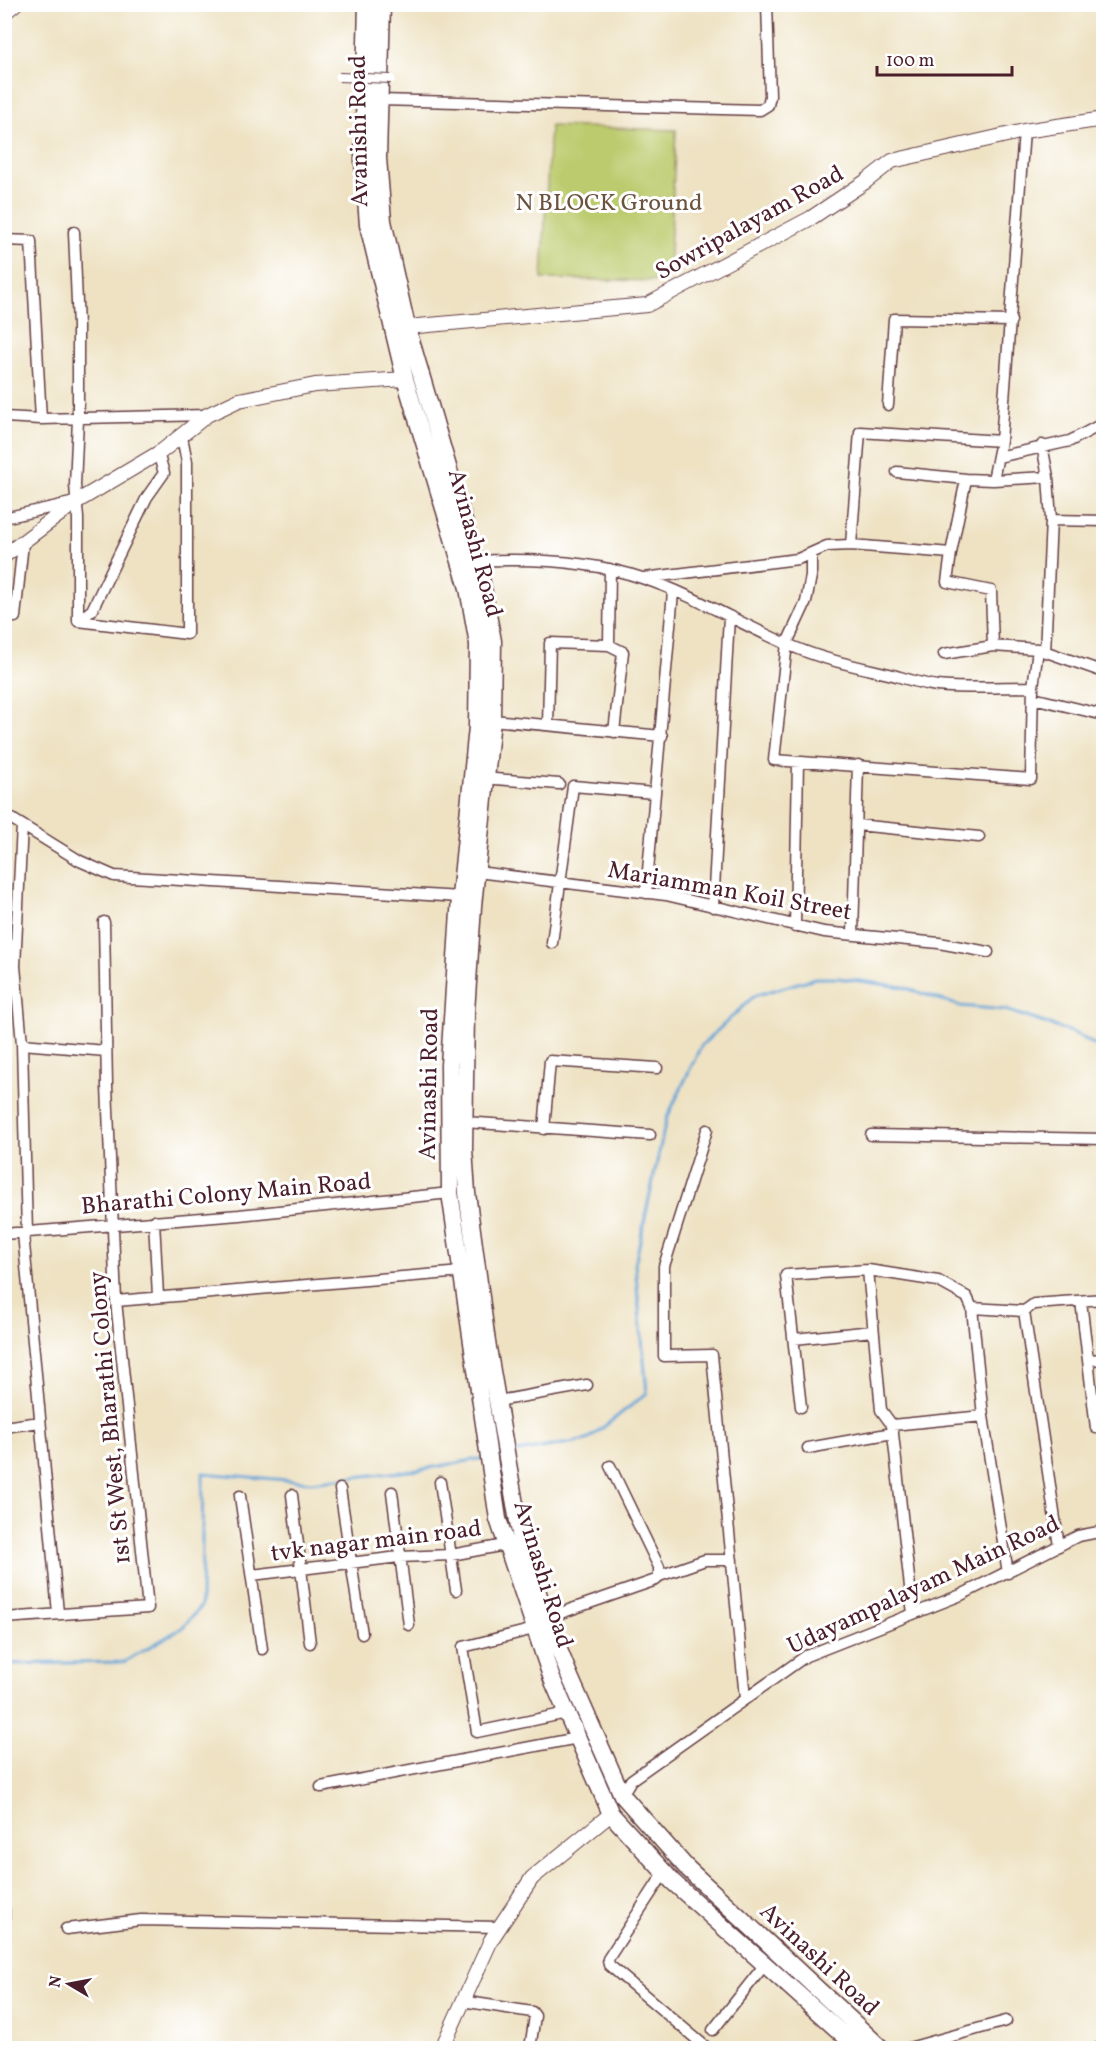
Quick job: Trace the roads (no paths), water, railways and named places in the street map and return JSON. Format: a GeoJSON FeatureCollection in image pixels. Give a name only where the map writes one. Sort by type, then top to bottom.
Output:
{"type":"FeatureCollection","features":[{"type":"Feature","properties":{"kind":"main road","name":"Avinashi Road"},"geometry":{"type":"LineString","coordinates":[[367,4],[363,160],[369,225],[405,380],[468,588],[478,644],[483,743],[460,897],[449,1065],[450,1193],[462,1272],[496,1442],[511,1480],[521,1539],[540,1623],[567,1713],[611,1814],[664,1873],[766,1963],[858,2049]]}},
{"type":"Feature","properties":{"kind":"main road","name":"Avanishi Road"},"geometry":{"type":"LineString","coordinates":[[382,4],[378,158],[383,221],[407,327]]}},
{"type":"Feature","properties":{"kind":"main road","name":"Avinashi Road"},"geometry":{"type":"LineString","coordinates":[[407,327],[475,561],[493,641],[492,720],[483,743]]}},
{"type":"Feature","properties":{"kind":"main road","name":"Avinashi Road"},"geometry":{"type":"LineString","coordinates":[[479,778],[477,872],[466,1012],[467,1192],[498,1401],[494,1482],[505,1545],[622,1795],[686,1868],[881,2049]]}},
{"type":"Feature","properties":{"kind":"street"},"geometry":{"type":"LineString","coordinates":[[4,13],[15,4]]}},
{"type":"Feature","properties":{"kind":"street"},"geometry":{"type":"LineString","coordinates":[[379,100],[760,110],[768,105],[770,96],[767,4]]}},
{"type":"Feature","properties":{"kind":"street"},"geometry":{"type":"LineString","coordinates":[[339,77],[391,79]]}},
{"type":"Feature","properties":{"kind":"street","name":"Sowripalayam Road"},"geometry":{"type":"LineString","coordinates":[[407,327],[647,305],[811,218],[892,161],[1024,131],[1104,119]]}},
{"type":"Feature","properties":{"kind":"street"},"geometry":{"type":"LineString","coordinates":[[993,480],[1001,441],[1024,131]]}},
{"type":"Feature","properties":{"kind":"street"},"geometry":{"type":"LineString","coordinates":[[74,232],[78,419],[76,502],[78,621]]}},
{"type":"Feature","properties":{"kind":"street"},"geometry":{"type":"LineString","coordinates":[[4,240],[31,241],[40,419]]}},
{"type":"Feature","properties":{"kind":"street"},"geometry":{"type":"LineString","coordinates":[[888,405],[894,319],[1011,321]]}},
{"type":"Feature","properties":{"kind":"street"},"geometry":{"type":"LineString","coordinates":[[4,556],[76,502],[182,437],[207,415],[239,400],[315,385],[405,380]]}},
{"type":"Feature","properties":{"kind":"street"},"geometry":{"type":"LineString","coordinates":[[4,417],[78,419],[207,415]]}},
{"type":"Feature","properties":{"kind":"street"},"geometry":{"type":"LineString","coordinates":[[998,457],[1042,445],[1070,441],[1104,423]]}},
{"type":"Feature","properties":{"kind":"street"},"geometry":{"type":"LineString","coordinates":[[851,545],[860,432],[1001,441]]}},
{"type":"Feature","properties":{"kind":"street"},"geometry":{"type":"LineString","coordinates":[[78,621],[187,634],[187,462],[182,437]]}},
{"type":"Feature","properties":{"kind":"street"},"geometry":{"type":"LineString","coordinates":[[811,554],[811,576],[806,602],[787,643],[774,760],[1031,779],[1033,693],[1042,650],[1051,520],[1048,477],[1042,445]]}},
{"type":"Feature","properties":{"kind":"street"},"geometry":{"type":"LineString","coordinates":[[78,621],[92,610],[147,497],[164,473],[158,453]]}},
{"type":"Feature","properties":{"kind":"street"},"geometry":{"type":"LineString","coordinates":[[897,472],[993,480],[1048,477]]}},
{"type":"Feature","properties":{"kind":"street"},"geometry":{"type":"LineString","coordinates":[[966,479],[947,582],[991,591],[993,646]]}},
{"type":"Feature","properties":{"kind":"street"},"geometry":{"type":"LineString","coordinates":[[4,518],[76,502]]}},
{"type":"Feature","properties":{"kind":"street"},"geometry":{"type":"LineString","coordinates":[[1051,520],[1104,521]]}},
{"type":"Feature","properties":{"kind":"street"},"geometry":{"type":"LineString","coordinates":[[15,617],[23,543]]}},
{"type":"Feature","properties":{"kind":"street"},"geometry":{"type":"LineString","coordinates":[[644,578],[798,560],[827,546],[851,545],[951,553]]}},
{"type":"Feature","properties":{"kind":"street"},"geometry":{"type":"LineString","coordinates":[[475,561],[526,558],[610,569],[644,578],[806,651],[936,686],[1033,693],[1104,715]]}},
{"type":"Feature","properties":{"kind":"street"},"geometry":{"type":"LineString","coordinates":[[609,645],[610,569]]}},
{"type":"Feature","properties":{"kind":"street"},"geometry":{"type":"LineString","coordinates":[[646,892],[654,794],[662,736],[673,592]]}},
{"type":"Feature","properties":{"kind":"street"},"geometry":{"type":"LineString","coordinates":[[713,907],[729,617]]}},
{"type":"Feature","properties":{"kind":"street"},"geometry":{"type":"LineString","coordinates":[[548,725],[550,643],[609,645],[623,652],[614,732]]}},
{"type":"Feature","properties":{"kind":"street"},"geometry":{"type":"LineString","coordinates":[[944,654],[993,646],[1042,650],[1104,672]]}},
{"type":"Feature","properties":{"kind":"street"},"geometry":{"type":"LineString","coordinates":[[492,720],[662,736]]}},
{"type":"Feature","properties":{"kind":"street"},"geometry":{"type":"LineString","coordinates":[[795,927],[798,762]]}},
{"type":"Feature","properties":{"kind":"street"},"geometry":{"type":"LineString","coordinates":[[854,934],[858,765]]}},
{"type":"Feature","properties":{"kind":"street"},"geometry":{"type":"LineString","coordinates":[[479,778],[559,784]]}},
{"type":"Feature","properties":{"kind":"street"},"geometry":{"type":"LineString","coordinates":[[552,943],[573,786],[654,794]]}},
{"type":"Feature","properties":{"kind":"street"},"geometry":{"type":"LineString","coordinates":[[4,814],[80,861],[114,876],[460,897]]}},
{"type":"Feature","properties":{"kind":"street"},"geometry":{"type":"LineString","coordinates":[[4,1618],[58,1614],[25,1233],[22,1044],[17,1014],[15,966],[22,825]]}},
{"type":"Feature","properties":{"kind":"street"},"geometry":{"type":"LineString","coordinates":[[856,825],[979,837]]}},
{"type":"Feature","properties":{"kind":"street","name":"Mariamman Koil Street"},"geometry":{"type":"LineString","coordinates":[[477,872],[646,892],[795,927],[939,943],[988,952]]}},
{"type":"Feature","properties":{"kind":"street"},"geometry":{"type":"LineString","coordinates":[[4,916],[18,917]]}},
{"type":"Feature","properties":{"kind":"street","name":"1st St West, Bharathi Colony"},"geometry":{"type":"LineString","coordinates":[[58,1614],[148,1608],[116,1301],[106,1051],[105,922]]}},
{"type":"Feature","properties":{"kind":"street"},"geometry":{"type":"LineString","coordinates":[[4,1014],[17,1014]]}},
{"type":"Feature","properties":{"kind":"street"},"geometry":{"type":"LineString","coordinates":[[22,1044],[106,1051]]}},
{"type":"Feature","properties":{"kind":"street"},"geometry":{"type":"LineString","coordinates":[[544,1129],[550,1061],[657,1068]]}},
{"type":"Feature","properties":{"kind":"street"},"geometry":{"type":"LineString","coordinates":[[465,1122],[650,1135]]}},
{"type":"Feature","properties":{"kind":"street"},"geometry":{"type":"LineString","coordinates":[[707,1130],[664,1266],[663,1356],[712,1355],[745,1698]]}},
{"type":"Feature","properties":{"kind":"street"},"geometry":{"type":"LineString","coordinates":[[871,1135],[1104,1139]]}},
{"type":"Feature","properties":{"kind":"street","name":"Bharathi Colony Main Road"},"geometry":{"type":"LineString","coordinates":[[4,1234],[450,1193]]}},
{"type":"Feature","properties":{"kind":"street"},"geometry":{"type":"LineString","coordinates":[[154,1221],[158,1296]]}},
{"type":"Feature","properties":{"kind":"street"},"geometry":{"type":"LineString","coordinates":[[868,1270],[880,1410],[893,1429],[913,1614]]}},
{"type":"Feature","properties":{"kind":"street"},"geometry":{"type":"LineString","coordinates":[[801,1407],[786,1275],[868,1270],[938,1281],[968,1297],[972,1308],[983,1416],[1008,1573]]}},
{"type":"Feature","properties":{"kind":"street"},"geometry":{"type":"LineString","coordinates":[[116,1301],[462,1272]]}},
{"type":"Feature","properties":{"kind":"street"},"geometry":{"type":"LineString","coordinates":[[972,1308],[1024,1311],[1034,1304],[1104,1299]]}},
{"type":"Feature","properties":{"kind":"street"},"geometry":{"type":"LineString","coordinates":[[1081,1301],[1096,1428],[1104,1427]]}},
{"type":"Feature","properties":{"kind":"street"},"geometry":{"type":"LineString","coordinates":[[1024,1311],[1059,1546]]}},
{"type":"Feature","properties":{"kind":"street"},"geometry":{"type":"LineString","coordinates":[[794,1339],[873,1331]]}},
{"type":"Feature","properties":{"kind":"street"},"geometry":{"type":"LineString","coordinates":[[1088,1360],[1104,1359]]}},
{"type":"Feature","properties":{"kind":"street"},"geometry":{"type":"LineString","coordinates":[[498,1401],[587,1385]]}},
{"type":"Feature","properties":{"kind":"street"},"geometry":{"type":"LineString","coordinates":[[808,1448],[893,1429],[983,1416]]}},
{"type":"Feature","properties":{"kind":"street"},"geometry":{"type":"LineString","coordinates":[[4,1426],[40,1422]]}},
{"type":"Feature","properties":{"kind":"street"},"geometry":{"type":"LineString","coordinates":[[610,1466],[659,1567],[659,1576]]}},
{"type":"Feature","properties":{"kind":"street"},"geometry":{"type":"LineString","coordinates":[[440,1482],[456,1590]]}},
{"type":"Feature","properties":{"kind":"street"},"geometry":{"type":"LineString","coordinates":[[340,1489],[362,1634]]}},
{"type":"Feature","properties":{"kind":"street"},"geometry":{"type":"LineString","coordinates":[[392,1492],[409,1625]]}},
{"type":"Feature","properties":{"kind":"street"},"geometry":{"type":"LineString","coordinates":[[292,1495],[303,1569],[310,1643]]}},
{"type":"Feature","properties":{"kind":"street"},"geometry":{"type":"LineString","coordinates":[[240,1497],[262,1649]]}},
{"type":"Feature","properties":{"kind":"street","name":"Udayampalayam Main Road"},"geometry":{"type":"LineString","coordinates":[[622,1795],[631,1780],[806,1656],[913,1614],[1008,1573],[1078,1536],[1104,1532]]}},
{"type":"Feature","properties":{"kind":"street","name":"tvk nagar main road"},"geometry":{"type":"LineString","coordinates":[[252,1575],[399,1557],[451,1555],[505,1545]]}},
{"type":"Feature","properties":{"kind":"street"},"geometry":{"type":"LineString","coordinates":[[567,1713],[477,1732],[463,1647],[540,1623],[705,1560],[732,1560]]}},
{"type":"Feature","properties":{"kind":"street"},"geometry":{"type":"LineString","coordinates":[[321,1787],[578,1738]]}},
{"type":"Feature","properties":{"kind":"street"},"geometry":{"type":"LineString","coordinates":[[442,2049],[462,2001],[499,1927],[532,1878],[611,1814]]}},
{"type":"Feature","properties":{"kind":"street"},"geometry":{"type":"LineString","coordinates":[[664,1873],[608,1959],[609,1965],[707,2049]]}},
{"type":"Feature","properties":{"kind":"street"},"geometry":{"type":"LineString","coordinates":[[4,1910],[4,1934]]}},
{"type":"Feature","properties":{"kind":"street"},"geometry":{"type":"LineString","coordinates":[[66,1929],[141,1920],[499,1927]]}},
{"type":"Feature","properties":{"kind":"street"},"geometry":{"type":"LineString","coordinates":[[713,2030],[766,1963]]}},
{"type":"Feature","properties":{"kind":"street"},"geometry":{"type":"LineString","coordinates":[[462,2001],[532,2012],[535,2016],[530,2049]]}},
{"type":"Feature","properties":{"kind":"street"},"geometry":{"type":"LineString","coordinates":[[909,2049],[1006,2021]]}},
{"type":"Feature","properties":{"kind":"street"},"geometry":{"type":"LineString","coordinates":[[1098,2049],[1104,2047]]}},
{"type":"Feature","properties":{"kind":"waterway"},"geometry":{"type":"LineString","coordinates":[[512,1453],[587,1440],[647,1393],[635,1264],[666,1120],[701,1046],[754,996],[815,978],[838,978],[903,987],[960,1006],[1006,1010],[1074,1033],[1104,1050]]}},
{"type":"Feature","properties":{"kind":"waterway"},"geometry":{"type":"LineString","coordinates":[[4,1664],[124,1662],[182,1628],[201,1606],[203,1473],[310,1482],[418,1470],[484,1458]]}},
{"type":"Feature","properties":{"kind":"park label","name":"N BLOCK Ground"},"geometry":{"type":"Point","coordinates":[609,202]}}]}
